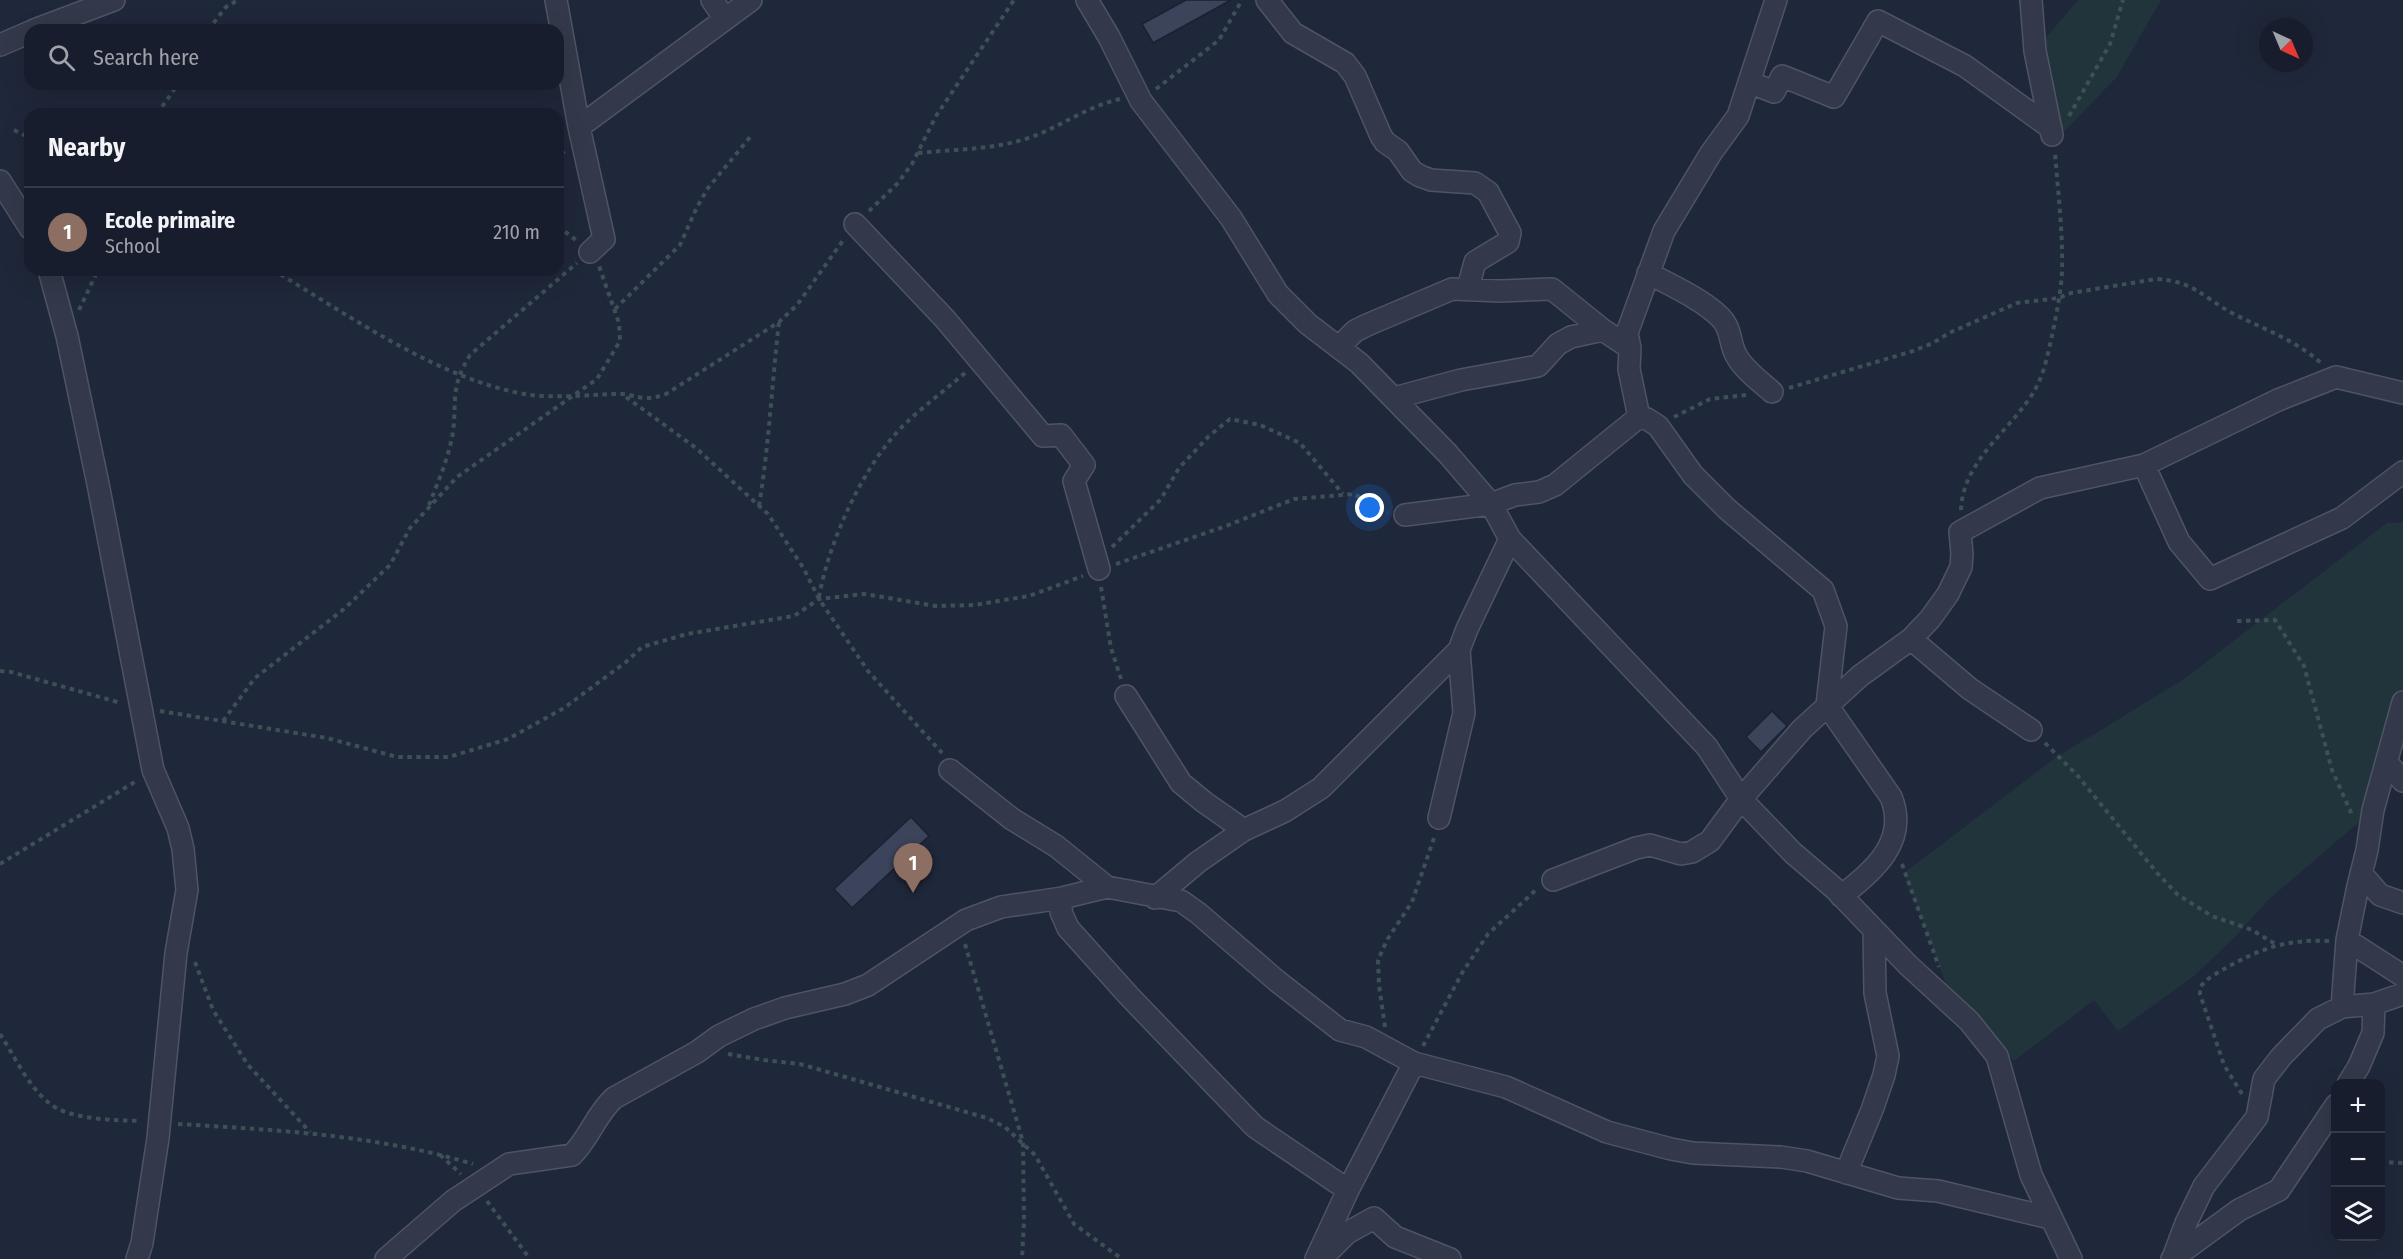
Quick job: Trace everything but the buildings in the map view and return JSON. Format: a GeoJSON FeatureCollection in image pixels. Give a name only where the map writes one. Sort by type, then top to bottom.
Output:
{"type":"FeatureCollection","features":[{"type":"Feature","properties":{"kind":"street"},"geometry":{"type":"LineString","coordinates":[[51,24],[114,0]]}},
{"type":"Feature","properties":{"kind":"street"},"geometry":{"type":"LineString","coordinates":[[556,0],[560,24]]}},
{"type":"Feature","properties":{"kind":"street"},"geometry":{"type":"LineString","coordinates":[[712,0],[725,20]]}},
{"type":"Feature","properties":{"kind":"street"},"geometry":{"type":"LineString","coordinates":[[579,127],[751,0]]}},
{"type":"Feature","properties":{"kind":"street"},"geometry":{"type":"LineString","coordinates":[[1087,0],[1109,37],[1141,101],[1231,218],[1278,294],[1308,324],[1359,363],[1448,454],[1491,504],[1510,539],[1707,747],[1742,799],[1793,853],[1841,896],[1874,931],[1969,1021],[1997,1056],[2031,1175],[2071,1259]]}},
{"type":"Feature","properties":{"kind":"street"},"geometry":{"type":"LineString","coordinates":[[1268,0],[1293,33],[1345,63],[1355,76],[1385,142],[1398,151],[1412,171],[1431,180],[1474,183],[1488,192],[1510,233],[1508,242],[1475,262],[1468,288]]}},
{"type":"Feature","properties":{"kind":"street"},"geometry":{"type":"LineString","coordinates":[[1776,0],[1738,116],[1711,153],[1664,231],[1627,333],[1630,348],[1629,369],[1648,422],[1694,475],[1727,509],[1822,590],[1836,626],[1827,705],[1891,797],[1897,814],[1895,837],[1873,869],[1841,896]]}},
{"type":"Feature","properties":{"kind":"street"},"geometry":{"type":"LineString","coordinates":[[2031,0],[2035,51],[2052,135]]}},
{"type":"Feature","properties":{"kind":"street"},"geometry":{"type":"LineString","coordinates":[[1749,82],[1774,92],[1782,76],[1834,97],[1878,21],[1965,66],[2052,135]]}},
{"type":"Feature","properties":{"kind":"street"},"geometry":{"type":"LineString","coordinates":[[0,45],[24,34]]}},
{"type":"Feature","properties":{"kind":"street"},"geometry":{"type":"LineString","coordinates":[[564,44],[579,127],[604,239],[591,252]]}},
{"type":"Feature","properties":{"kind":"street"},"geometry":{"type":"LineString","coordinates":[[0,181],[24,219]]}},
{"type":"Feature","properties":{"kind":"street"},"geometry":{"type":"LineString","coordinates":[[855,224],[945,320],[1043,436],[1061,435],[1084,465],[1074,481],[1099,570]]}},
{"type":"Feature","properties":{"kind":"street"},"geometry":{"type":"LineString","coordinates":[[1648,273],[1689,295],[1720,316],[1729,328],[1734,354],[1772,392]]}},
{"type":"Feature","properties":{"kind":"street"},"geometry":{"type":"LineString","coordinates":[[51,276],[67,336],[143,709],[153,770],[178,828],[183,849],[187,890],[176,954],[159,1138],[144,1232],[137,1259]]}},
{"type":"Feature","properties":{"kind":"street"},"geometry":{"type":"LineString","coordinates":[[1339,347],[1355,331],[1379,319],[1452,289],[1468,288],[1501,291],[1552,289],[1603,330],[1630,348]]}},
{"type":"Feature","properties":{"kind":"street"},"geometry":{"type":"LineString","coordinates":[[1394,398],[1461,380],[1538,366],[1558,344],[1570,337],[1603,330]]}},
{"type":"Feature","properties":{"kind":"street"},"geometry":{"type":"LineString","coordinates":[[1553,880],[1643,846],[1650,845],[1681,854],[1692,852],[1710,841],[1742,799],[1802,729],[1860,676],[1911,639],[1930,620],[1948,594],[1956,576],[1962,554],[1960,532],[2040,488],[2144,465],[2278,400],[2336,377],[2403,393]]}},
{"type":"Feature","properties":{"kind":"street"},"geometry":{"type":"LineString","coordinates":[[1405,515],[1491,504],[1515,495],[1539,492],[1555,485],[1648,422]]}},
{"type":"Feature","properties":{"kind":"street"},"geometry":{"type":"LineString","coordinates":[[2144,465],[2179,542],[2210,579],[2342,518],[2403,472]]}},
{"type":"Feature","properties":{"kind":"street"},"geometry":{"type":"LineString","coordinates":[[1439,818],[1464,712],[1459,650],[1467,628],[1510,539]]}},
{"type":"Feature","properties":{"kind":"street"},"geometry":{"type":"LineString","coordinates":[[1911,639],[1970,689],[2031,730]]}},
{"type":"Feature","properties":{"kind":"street"},"geometry":{"type":"LineString","coordinates":[[1155,898],[1198,862],[1244,830],[1285,811],[1321,788],[1459,650]]}},
{"type":"Feature","properties":{"kind":"street"},"geometry":{"type":"LineString","coordinates":[[1126,696],[1181,783],[1244,830]]}},
{"type":"Feature","properties":{"kind":"street"},"geometry":{"type":"LineString","coordinates":[[2342,1007],[2347,940],[2367,850],[2373,810],[2388,765],[2403,702]]}},
{"type":"Feature","properties":{"kind":"street"},"geometry":{"type":"LineString","coordinates":[[2388,765],[2403,781]]}},
{"type":"Feature","properties":{"kind":"street"},"geometry":{"type":"LineString","coordinates":[[950,770],[1012,819],[1056,846],[1107,887],[1181,902],[1207,920],[1277,981],[1340,1030],[1366,1037],[1414,1063],[1506,1087],[1607,1132],[1671,1149],[1693,1153],[1781,1157],[1808,1161],[1898,1188],[1938,1191],[2050,1218]]}},
{"type":"Feature","properties":{"kind":"street"},"geometry":{"type":"LineString","coordinates":[[2361,873],[2380,895],[2403,903]]}},
{"type":"Feature","properties":{"kind":"street"},"geometry":{"type":"LineString","coordinates":[[386,1259],[453,1201],[509,1164],[572,1155],[579,1148],[604,1107],[614,1098],[697,1052],[719,1036],[785,1008],[845,994],[868,985],[966,920],[1001,907],[1062,898],[1107,887]]}},
{"type":"Feature","properties":{"kind":"street"},"geometry":{"type":"LineString","coordinates":[[1062,898],[1061,912],[1068,928],[1129,996],[1255,1127],[1347,1190]]}},
{"type":"Feature","properties":{"kind":"street"},"geometry":{"type":"LineString","coordinates":[[1846,1173],[1872,1110],[1888,1056],[1875,993],[1874,931]]}},
{"type":"Feature","properties":{"kind":"street"},"geometry":{"type":"LineString","coordinates":[[2347,940],[2403,976]]}},
{"type":"Feature","properties":{"kind":"street"},"geometry":{"type":"LineString","coordinates":[[2173,1258],[2186,1223],[2204,1186],[2257,1117],[2264,1079],[2281,1057],[2318,1019],[2342,1007],[2374,1004],[2403,994]]}},
{"type":"Feature","properties":{"kind":"street"},"geometry":{"type":"LineString","coordinates":[[2350,1079],[2373,1033],[2374,1004]]}},
{"type":"Feature","properties":{"kind":"street"},"geometry":{"type":"LineString","coordinates":[[1316,1259],[1347,1190],[1414,1063]]}},
{"type":"Feature","properties":{"kind":"street"},"geometry":{"type":"LineString","coordinates":[[2173,1258],[2239,1210],[2279,1190],[2331,1112]]}},
{"type":"Feature","properties":{"kind":"street"},"geometry":{"type":"LineString","coordinates":[[1321,1259],[1347,1233],[1374,1218],[1395,1237],[1450,1259]]}},
{"type":"Feature","properties":{"kind":"path"},"geometry":{"type":"LineString","coordinates":[[213,24],[226,8],[238,0]]}},
{"type":"Feature","properties":{"kind":"path"},"geometry":{"type":"LineString","coordinates":[[917,153],[976,146],[1003,146],[1035,135],[1088,108],[1119,99],[1141,101],[1219,40],[1242,0]]}},
{"type":"Feature","properties":{"kind":"path"},"geometry":{"type":"LineString","coordinates":[[1960,532],[1963,490],[1984,452],[2038,384],[2048,357],[2062,273],[2061,229],[2052,135],[2110,44],[2123,0]]}},
{"type":"Feature","properties":{"kind":"path"},"geometry":{"type":"LineString","coordinates":[[161,108],[174,90]]}},
{"type":"Feature","properties":{"kind":"path"},"geometry":{"type":"LineString","coordinates":[[14,129],[24,135]]}},
{"type":"Feature","properties":{"kind":"path"},"geometry":{"type":"LineString","coordinates":[[615,309],[680,245],[708,188],[751,136]]}},
{"type":"Feature","properties":{"kind":"path"},"geometry":{"type":"LineString","coordinates":[[223,721],[255,678],[344,609],[390,566],[410,528],[458,477],[597,379],[620,341],[620,323],[591,252],[564,230]]}},
{"type":"Feature","properties":{"kind":"path"},"geometry":{"type":"LineString","coordinates":[[564,273],[591,252]]}},
{"type":"Feature","properties":{"kind":"path"},"geometry":{"type":"LineString","coordinates":[[67,336],[95,276]]}},
{"type":"Feature","properties":{"kind":"path"},"geometry":{"type":"LineString","coordinates":[[283,276],[431,363],[487,384],[531,395],[621,393],[696,448],[768,514],[804,569],[819,599],[868,671],[940,750],[950,770]]}},
{"type":"Feature","properties":{"kind":"path"},"geometry":{"type":"LineString","coordinates":[[428,508],[448,453],[453,432],[453,399],[459,373],[470,355],[560,276]]}},
{"type":"Feature","properties":{"kind":"path"},"geometry":{"type":"LineString","coordinates":[[1648,422],[1710,399],[1772,392],[1913,351],[2017,303],[2156,279],[2177,282],[2202,291],[2231,312],[2276,333],[2310,353],[2336,377]]}},
{"type":"Feature","properties":{"kind":"path"},"geometry":{"type":"LineString","coordinates":[[759,506],[767,459],[770,398],[779,322]]}},
{"type":"Feature","properties":{"kind":"path"},"geometry":{"type":"LineString","coordinates":[[819,599],[824,571],[842,523],[875,459],[905,424],[979,361]]}},
{"type":"Feature","properties":{"kind":"path"},"geometry":{"type":"LineString","coordinates":[[1126,696],[1104,617],[1099,570],[1109,550],[1161,499],[1179,468],[1209,436],[1230,419],[1260,425],[1300,443],[1344,495]]}},
{"type":"Feature","properties":{"kind":"path"},"geometry":{"type":"LineString","coordinates":[[0,671],[11,672],[143,709],[327,738],[397,757],[449,757],[508,739],[564,708],[626,662],[642,647],[687,634],[794,616],[819,599],[864,594],[936,606],[974,605],[1029,596],[1215,530],[1294,499],[1354,494],[1395,517],[1405,515]]}},
{"type":"Feature","properties":{"kind":"path"},"geometry":{"type":"LineString","coordinates":[[2237,621],[2275,620],[2304,666],[2332,770],[2354,820]]}},
{"type":"Feature","properties":{"kind":"path"},"geometry":{"type":"LineString","coordinates":[[2031,730],[2077,775],[2178,895],[2212,916],[2252,930],[2277,945]]}},
{"type":"Feature","properties":{"kind":"path"},"geometry":{"type":"LineString","coordinates":[[0,864],[153,770]]}},
{"type":"Feature","properties":{"kind":"path"},"geometry":{"type":"LineString","coordinates":[[1388,1048],[1379,985],[1378,960],[1387,939],[1412,902],[1431,851],[1439,818]]}},
{"type":"Feature","properties":{"kind":"path"},"geometry":{"type":"LineString","coordinates":[[1895,837],[1904,873],[1943,977]]}},
{"type":"Feature","properties":{"kind":"path"},"geometry":{"type":"LineString","coordinates":[[1414,1063],[1462,973],[1488,934],[1542,884],[1553,880]]}},
{"type":"Feature","properties":{"kind":"path"},"geometry":{"type":"LineString","coordinates":[[966,920],[963,933],[1023,1142],[1022,1259]]}},
{"type":"Feature","properties":{"kind":"path"},"geometry":{"type":"LineString","coordinates":[[2257,1117],[2224,1065],[2200,994],[2202,984],[2250,954],[2277,945],[2302,940],[2347,940]]}},
{"type":"Feature","properties":{"kind":"path"},"geometry":{"type":"LineString","coordinates":[[193,957],[213,1010],[248,1065],[311,1133]]}},
{"type":"Feature","properties":{"kind":"path"},"geometry":{"type":"LineString","coordinates":[[0,1034],[37,1091],[51,1105],[67,1112],[104,1119],[311,1133],[437,1153],[478,1166]]}},
{"type":"Feature","properties":{"kind":"path"},"geometry":{"type":"LineString","coordinates":[[718,1053],[800,1064],[987,1118],[1005,1127],[1035,1155],[1074,1224],[1122,1259]]}},
{"type":"Feature","properties":{"kind":"path"},"geometry":{"type":"LineString","coordinates":[[2385,1162],[2403,1163]]}},
{"type":"Feature","properties":{"kind":"shaded area"},"geometry":{"type":"Polygon","coordinates":[[[2078,0],[2161,0],[2116,78],[2054,142],[2035,51],[2078,0]]]}},
{"type":"Feature","properties":{"kind":"shaded area"},"geometry":{"type":"Polygon","coordinates":[[[2403,522],[2403,702],[2373,810],[2267,901],[2236,936],[2194,976],[2118,1031],[2094,1000],[2014,1061],[1956,1010],[1904,873],[2055,758],[2184,679],[2387,523],[2403,522]]]}},
{"type":"Feature","properties":{"kind":"place","name":"Ecole primaire"},"geometry":{"type":"Point","coordinates":[913,893]}}]}
